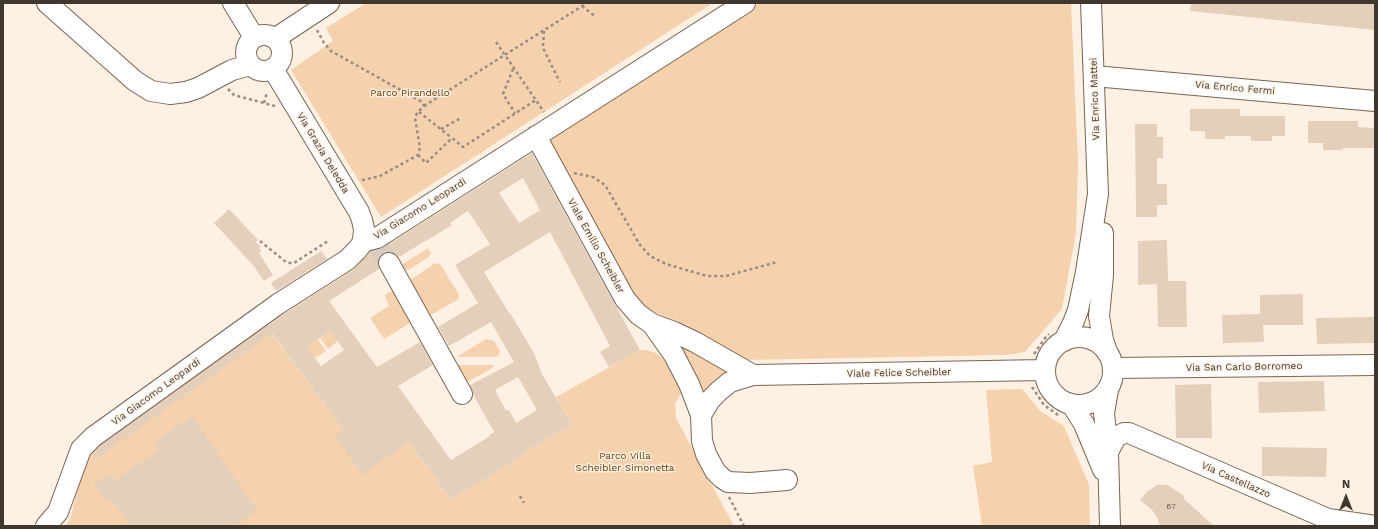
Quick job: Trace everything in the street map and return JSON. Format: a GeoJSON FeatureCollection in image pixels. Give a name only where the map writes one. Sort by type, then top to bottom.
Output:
{"type":"FeatureCollection","features":[{"type":"Feature","properties":{"kind":"street"},"geometry":{"type":"LineString","coordinates":[[47,3],[135,81],[151,91],[170,94],[186,92],[198,88],[232,70],[250,65]]}},
{"type":"Feature","properties":{"kind":"street"},"geometry":{"type":"LineString","coordinates":[[233,3],[254,37]]}},
{"type":"Feature","properties":{"kind":"street"},"geometry":{"type":"LineString","coordinates":[[276,38],[329,3]]}},
{"type":"Feature","properties":{"kind":"street","name":"Via Giacomo Leopardi"},"geometry":{"type":"LineString","coordinates":[[46,526],[58,512],[78,457],[85,443],[92,437],[278,304],[346,260],[357,250],[745,3]]}},
{"type":"Feature","properties":{"kind":"street","name":"Via Enrico Mattei"},"geometry":{"type":"LineString","coordinates":[[1064,341],[1078,310],[1086,272],[1098,194],[1091,3]]}},
{"type":"Feature","properties":{"kind":"street"},"geometry":{"type":"LineString","coordinates":[[265,34],[276,38],[280,43],[283,54],[278,65],[273,69],[261,71],[250,65],[247,60],[247,47],[254,37],[265,34]]}},
{"type":"Feature","properties":{"kind":"street","name":"Via Grazia Deledda"},"geometry":{"type":"LineString","coordinates":[[273,69],[358,212],[371,241]]}},
{"type":"Feature","properties":{"kind":"street","name":"Via Enrico Fermi"},"geometry":{"type":"LineString","coordinates":[[1094,76],[1375,101]]}},
{"type":"Feature","properties":{"kind":"street","name":"Viale Emilio Scheibler"},"geometry":{"type":"LineString","coordinates":[[536,136],[624,299],[638,314],[652,324],[674,355],[689,384],[701,415],[702,440],[706,454],[715,471],[722,478]]}},
{"type":"Feature","properties":{"kind":"street","name":"Via Enrico Mattei"},"geometry":{"type":"LineString","coordinates":[[1098,194],[1102,206],[1103,225],[1103,275],[1099,316],[1103,340],[1110,360]]}},
{"type":"Feature","properties":{"kind":"street"},"geometry":{"type":"LineString","coordinates":[[389,264],[462,394]]}},
{"type":"Feature","properties":{"kind":"street"},"geometry":{"type":"LineString","coordinates":[[652,324],[695,342],[753,375]]}},
{"type":"Feature","properties":{"kind":"street"},"geometry":{"type":"LineString","coordinates":[[1108,390],[1100,398],[1083,405],[1064,403],[1052,392],[1046,378],[1046,361],[1050,353],[1056,346],[1064,341],[1072,338],[1083,337],[1096,342],[1110,360],[1112,380],[1108,390],[1104,413],[1108,452],[1110,526]]}},
{"type":"Feature","properties":{"kind":"street","name":"Via San Carlo Borromeo"},"geometry":{"type":"LineString","coordinates":[[1110,360],[1375,365]]}},
{"type":"Feature","properties":{"kind":"street","name":"Viale Felice Scheibler"},"geometry":{"type":"LineString","coordinates":[[701,415],[710,400],[730,382],[753,375],[1045,370]]}},
{"type":"Feature","properties":{"kind":"street"},"geometry":{"type":"LineString","coordinates":[[1072,405],[1087,429],[1109,486]]}},
{"type":"Feature","properties":{"kind":"street","name":"Via Castellazzo"},"geometry":{"type":"LineString","coordinates":[[1108,452],[1116,437],[1124,433],[1129,433],[1328,523],[1375,526]]}},
{"type":"Feature","properties":{"kind":"street"},"geometry":{"type":"LineString","coordinates":[[722,478],[728,482],[750,483],[787,480]]}},
{"type":"Feature","properties":{"kind":"path"},"geometry":{"type":"LineString","coordinates":[[358,183],[363,180],[380,176],[418,155],[420,148],[415,118],[424,106],[587,3]]}},
{"type":"Feature","properties":{"kind":"path"},"geometry":{"type":"LineString","coordinates":[[582,6],[596,17]]}},
{"type":"Feature","properties":{"kind":"path"},"geometry":{"type":"LineString","coordinates":[[314,26],[324,43],[331,51],[422,102],[424,106]]}},
{"type":"Feature","properties":{"kind":"path"},"geometry":{"type":"LineString","coordinates":[[544,30],[543,48],[560,82]]}},
{"type":"Feature","properties":{"kind":"path"},"geometry":{"type":"LineString","coordinates":[[496,42],[544,113]]}},
{"type":"Feature","properties":{"kind":"path"},"geometry":{"type":"LineString","coordinates":[[514,68],[503,94],[515,113]]}},
{"type":"Feature","properties":{"kind":"path"},"geometry":{"type":"LineString","coordinates":[[221,76],[229,91],[234,95],[278,107]]}},
{"type":"Feature","properties":{"kind":"path"},"geometry":{"type":"LineString","coordinates":[[419,112],[463,146],[536,100]]}},
{"type":"Feature","properties":{"kind":"path"},"geometry":{"type":"LineString","coordinates":[[441,129],[461,118]]}},
{"type":"Feature","properties":{"kind":"path"},"geometry":{"type":"LineString","coordinates":[[418,155],[426,163],[452,138]]}},
{"type":"Feature","properties":{"kind":"path"},"geometry":{"type":"LineString","coordinates":[[558,176],[575,172],[593,177],[605,184],[640,245],[650,256],[666,264],[707,276],[726,276],[777,262]]}},
{"type":"Feature","properties":{"kind":"path"},"geometry":{"type":"LineString","coordinates":[[260,241],[286,262],[294,263],[328,241]]}},
{"type":"Feature","properties":{"kind":"path"},"geometry":{"type":"LineString","coordinates":[[722,478],[724,487],[744,526]]}},
{"type":"Feature","properties":{"kind":"path"},"geometry":{"type":"LineString","coordinates":[[520,496],[524,503]]}},
{"type":"Feature","properties":{"kind":"green space","name":"Parco Pirandello"},"geometry":{"type":"Polygon","coordinates":[[[366,3],[713,3],[381,217],[291,70],[333,41],[326,28],[366,3]]]}},
{"type":"Feature","properties":{"kind":"green space"},"geometry":{"type":"Polygon","coordinates":[[[760,3],[1071,3],[1078,162],[1076,233],[1062,309],[1025,352],[1007,355],[742,360],[642,305],[624,282],[548,139],[760,3]]]}},
{"type":"Feature","properties":{"kind":"green space"},"geometry":{"type":"Polygon","coordinates":[[[427,249],[431,253],[429,257],[408,270],[403,269],[404,263],[427,249]]]}},
{"type":"Feature","properties":{"kind":"green space"},"geometry":{"type":"Polygon","coordinates":[[[438,263],[441,265],[459,297],[457,300],[429,316],[409,281],[434,264],[438,263]]]}},
{"type":"Feature","properties":{"kind":"green space"},"geometry":{"type":"Polygon","coordinates":[[[391,291],[394,292],[413,321],[384,339],[370,318],[389,306],[385,297],[386,294],[391,291]]]}},
{"type":"Feature","properties":{"kind":"green space"},"geometry":{"type":"Polygon","coordinates":[[[304,319],[326,351],[315,358],[293,327],[304,319]]]}},
{"type":"Feature","properties":{"kind":"green space","name":"Parco Villa Scheibler Simonetta"},"geometry":{"type":"Polygon","coordinates":[[[264,323],[342,427],[400,430],[451,500],[525,454],[524,452],[572,425],[556,397],[640,350],[656,353],[665,360],[680,387],[681,393],[675,404],[676,418],[734,526],[65,526],[70,520],[88,449],[264,323]]]}},
{"type":"Feature","properties":{"kind":"green space"},"geometry":{"type":"Polygon","coordinates":[[[330,331],[338,341],[328,349],[320,338],[330,331]]]}},
{"type":"Feature","properties":{"kind":"green space"},"geometry":{"type":"Polygon","coordinates":[[[664,333],[739,372],[701,408],[664,333]]]}},
{"type":"Feature","properties":{"kind":"green space"},"geometry":{"type":"Polygon","coordinates":[[[486,339],[494,341],[500,351],[499,355],[496,357],[457,357],[458,356],[486,339]]]}},
{"type":"Feature","properties":{"kind":"green space"},"geometry":{"type":"Polygon","coordinates":[[[455,365],[493,365],[494,367],[465,382],[455,365]]]}},
{"type":"Feature","properties":{"kind":"green space"},"geometry":{"type":"Polygon","coordinates":[[[1022,389],[1040,411],[1064,426],[1089,485],[1090,526],[982,526],[973,466],[992,462],[986,390],[1022,389]]]}},
{"type":"Feature","properties":{"kind":"building"},"geometry":{"type":"Polygon","coordinates":[[[1191,3],[1375,3],[1375,30],[1190,11],[1191,3]]]}},
{"type":"Feature","properties":{"kind":"building"},"geometry":{"type":"Polygon","coordinates":[[[1190,109],[1240,109],[1240,116],[1285,116],[1285,136],[1272,136],[1272,141],[1251,141],[1251,136],[1225,136],[1225,139],[1205,139],[1205,131],[1190,131],[1190,109]]]}},
{"type":"Feature","properties":{"kind":"building"},"geometry":{"type":"Polygon","coordinates":[[[1308,121],[1358,121],[1358,127],[1375,128],[1375,148],[1343,148],[1343,150],[1323,150],[1323,143],[1308,143],[1308,121]]]}},
{"type":"Feature","properties":{"kind":"building"},"geometry":{"type":"Polygon","coordinates":[[[1135,124],[1157,124],[1157,137],[1163,137],[1163,158],[1157,158],[1157,184],[1167,184],[1167,205],[1157,205],[1157,217],[1136,217],[1135,124]]]}},
{"type":"Feature","properties":{"kind":"building"},"geometry":{"type":"Polygon","coordinates":[[[532,153],[640,350],[609,367],[600,352],[610,346],[550,232],[484,272],[534,353],[542,374],[572,425],[524,452],[525,454],[451,500],[409,442],[362,474],[335,437],[344,430],[272,333],[96,459],[92,454],[100,446],[284,314],[353,270],[370,251],[383,248],[532,153]],[[523,178],[499,193],[519,223],[540,210],[523,178]],[[468,211],[450,223],[452,225],[399,257],[395,253],[383,253],[379,257],[379,269],[329,301],[377,367],[420,342],[433,365],[398,386],[451,460],[494,432],[473,394],[470,385],[514,362],[491,322],[449,346],[438,327],[478,303],[455,265],[490,244],[468,211]],[[330,331],[307,347],[321,366],[344,350],[330,331]],[[518,377],[495,390],[506,411],[509,410],[516,423],[537,410],[518,377]]]}},
{"type":"Feature","properties":{"kind":"building"},"geometry":{"type":"Polygon","coordinates":[[[229,209],[258,240],[255,242],[261,246],[259,248],[262,251],[259,253],[273,275],[264,281],[253,265],[214,223],[229,209]]]}},
{"type":"Feature","properties":{"kind":"building"},"geometry":{"type":"Polygon","coordinates":[[[1167,240],[1168,281],[1186,281],[1187,327],[1158,327],[1157,284],[1138,285],[1138,241],[1167,240]]]}},
{"type":"Feature","properties":{"kind":"building"},"geometry":{"type":"Polygon","coordinates":[[[321,251],[327,259],[276,291],[271,283],[321,251]]]}},
{"type":"Feature","properties":{"kind":"building"},"geometry":{"type":"Polygon","coordinates":[[[1303,294],[1303,325],[1263,325],[1264,342],[1223,343],[1222,315],[1260,314],[1260,295],[1303,294]]]}},
{"type":"Feature","properties":{"kind":"building"},"geometry":{"type":"Polygon","coordinates":[[[1375,317],[1375,343],[1317,344],[1316,318],[1375,317]]]}},
{"type":"Feature","properties":{"kind":"building"},"geometry":{"type":"Polygon","coordinates":[[[1324,381],[1325,411],[1259,413],[1258,382],[1324,381]]]}},
{"type":"Feature","properties":{"kind":"building"},"geometry":{"type":"Polygon","coordinates":[[[1211,384],[1212,438],[1176,438],[1175,385],[1211,384]]]}},
{"type":"Feature","properties":{"kind":"building"},"geometry":{"type":"Polygon","coordinates":[[[192,416],[257,510],[234,526],[130,526],[111,498],[106,502],[94,484],[110,474],[114,481],[159,450],[154,442],[192,416]]]}},
{"type":"Feature","properties":{"kind":"building"},"geometry":{"type":"Polygon","coordinates":[[[1262,447],[1327,448],[1326,477],[1262,476],[1262,447]]]}},
{"type":"Feature","properties":{"kind":"building"},"geometry":{"type":"Polygon","coordinates":[[[1157,485],[1167,485],[1184,496],[1184,499],[1214,526],[1160,526],[1157,517],[1152,510],[1140,500],[1148,491],[1157,485]]]}},
{"type":"Feature","properties":{"kind":"tunnel"},"geometry":{"type":"LineString","coordinates":[[377,245],[389,263]]}}]}
